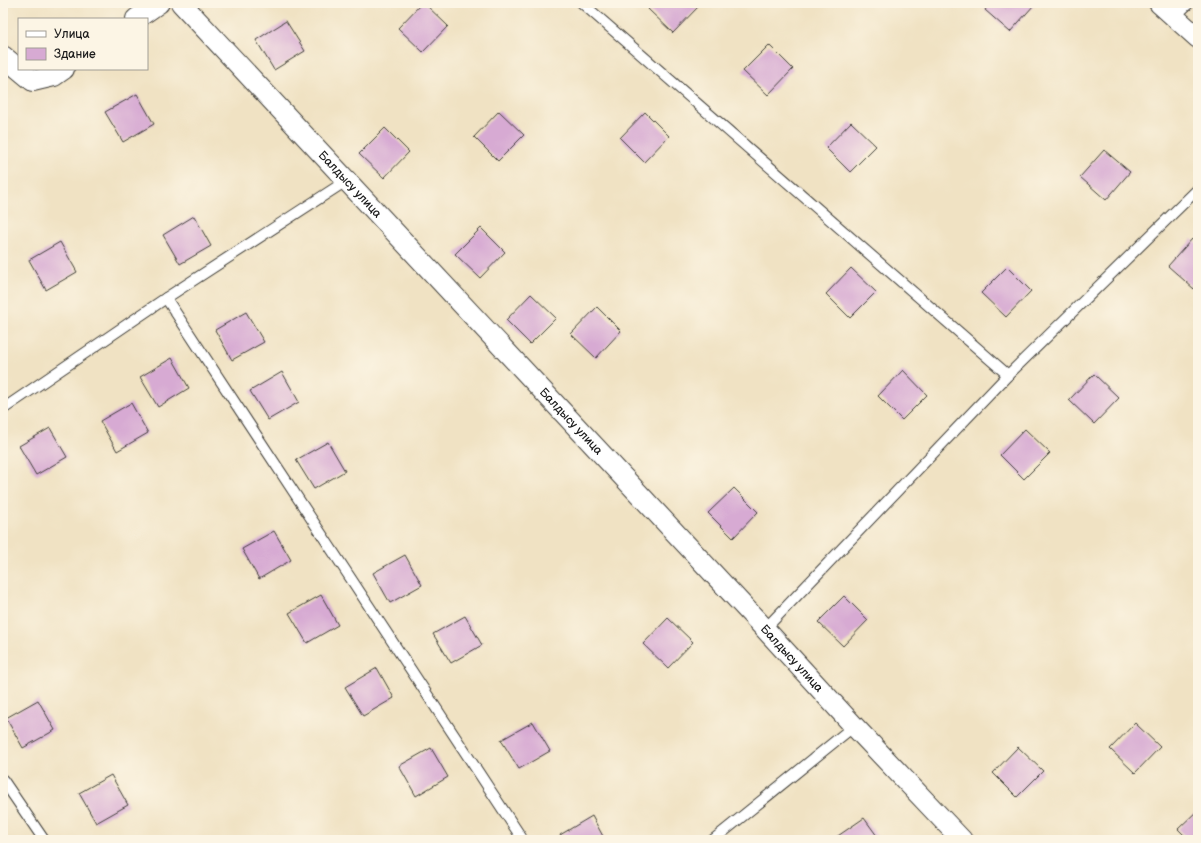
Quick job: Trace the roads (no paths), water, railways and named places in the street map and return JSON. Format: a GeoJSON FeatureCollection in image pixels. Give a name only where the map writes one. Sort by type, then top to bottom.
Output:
{"type":"FeatureCollection","features":[{"type":"Feature","properties":{"kind":"street"},"geometry":{"type":"LineString","coordinates":[[137,18],[159,3]]}},
{"type":"Feature","properties":{"kind":"street","name":"Балдысу улица"},"geometry":{"type":"LineString","coordinates":[[181,3],[962,840]]}},
{"type":"Feature","properties":{"kind":"street"},"geometry":{"type":"LineString","coordinates":[[1159,3],[1198,38]]}},
{"type":"Feature","properties":{"kind":"street"},"geometry":{"type":"LineString","coordinates":[[3,56],[18,68]]}},
{"type":"Feature","properties":{"kind":"street"},"geometry":{"type":"LineString","coordinates":[[20,70],[33,81],[54,76],[63,70]]}},
{"type":"Feature","properties":{"kind":"lane"},"geometry":{"type":"LineString","coordinates":[[582,3],[1008,376]]}},
{"type":"Feature","properties":{"kind":"lane"},"geometry":{"type":"LineString","coordinates":[[1174,16],[1189,3]]}},
{"type":"Feature","properties":{"kind":"lane"},"geometry":{"type":"LineString","coordinates":[[3,409],[166,298],[346,181]]}},
{"type":"Feature","properties":{"kind":"lane"},"geometry":{"type":"LineString","coordinates":[[765,629],[1008,376],[1198,189]]}},
{"type":"Feature","properties":{"kind":"lane"},"geometry":{"type":"LineString","coordinates":[[166,298],[523,840]]}},
{"type":"Feature","properties":{"kind":"lane"},"geometry":{"type":"LineString","coordinates":[[713,840],[854,726]]}},
{"type":"Feature","properties":{"kind":"lane"},"geometry":{"type":"LineString","coordinates":[[3,780],[44,840]]}}]}
